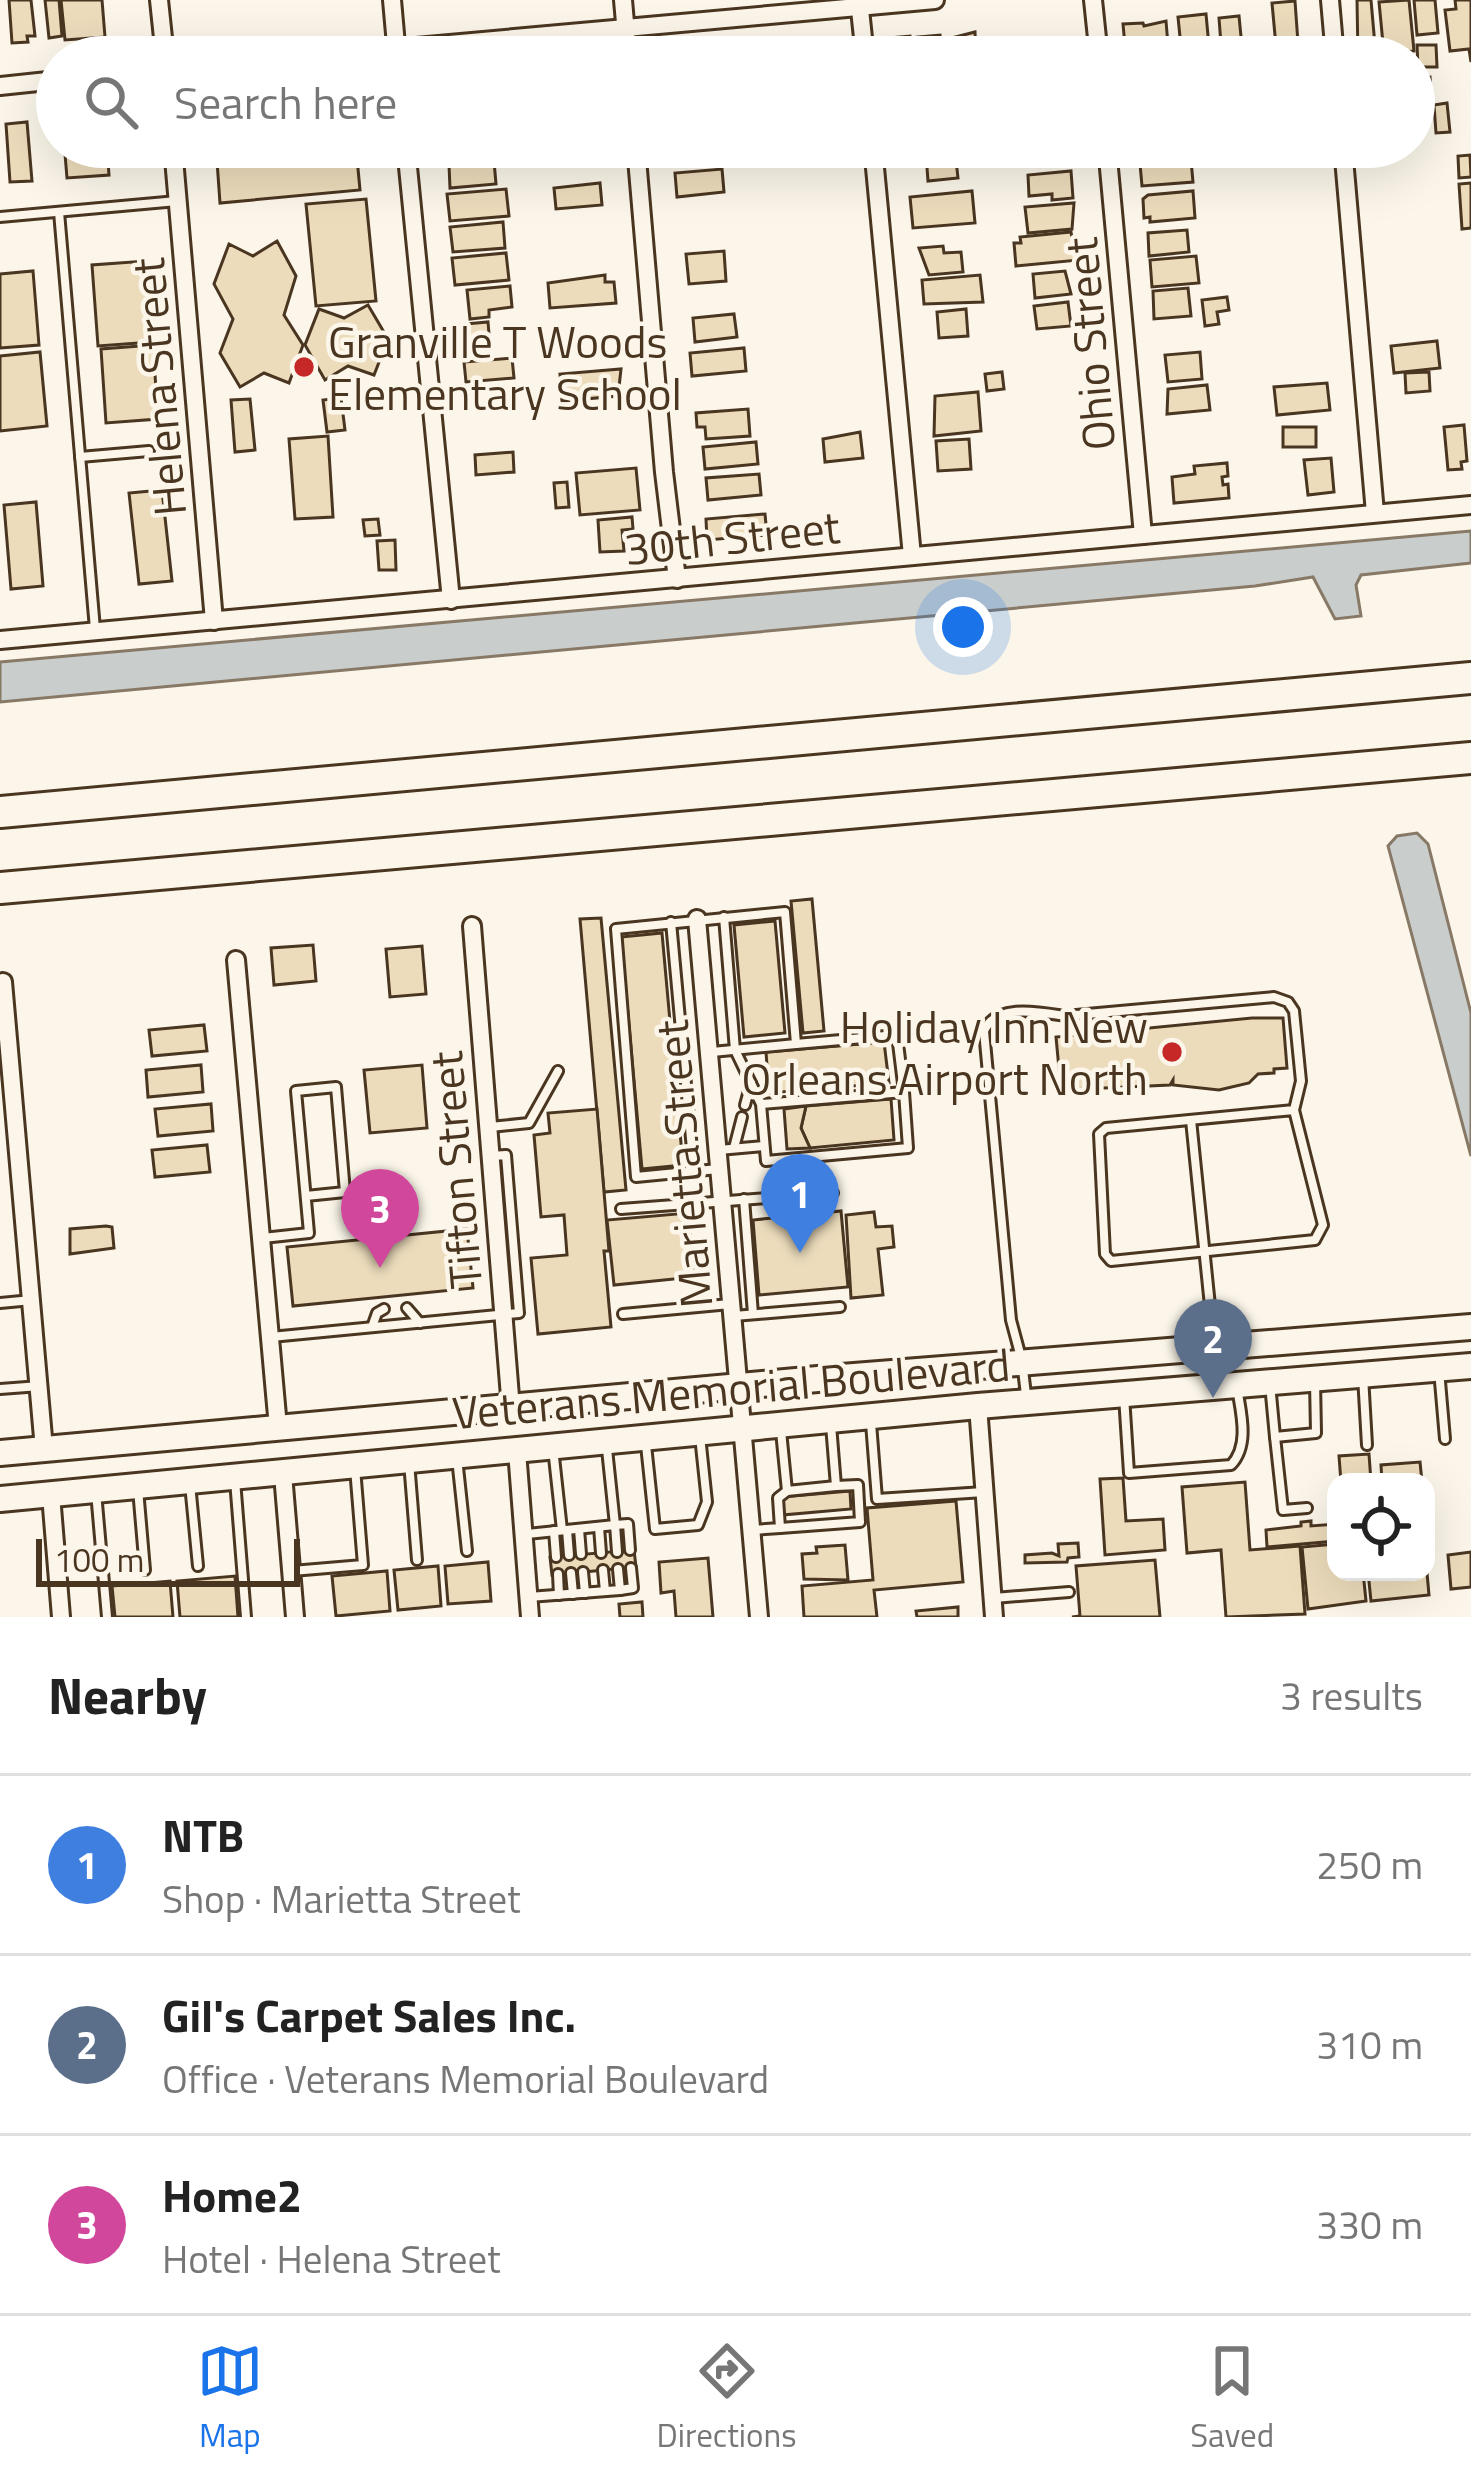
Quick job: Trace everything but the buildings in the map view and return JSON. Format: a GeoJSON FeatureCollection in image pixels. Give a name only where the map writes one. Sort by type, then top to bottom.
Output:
{"type":"FeatureCollection","features":[{"type":"Feature","properties":{"kind":"highway"},"geometry":{"type":"LineString","coordinates":[[0,812],[1471,678]]}},
{"type":"Feature","properties":{"kind":"highway"},"geometry":{"type":"LineString","coordinates":[[0,888],[1471,758]]}},
{"type":"Feature","properties":{"kind":"main road","name":"Veterans Memorial Boulevard"},"geometry":{"type":"LineString","coordinates":[[0,1454],[739,1385],[1471,1327]]}},
{"type":"Feature","properties":{"kind":"main road","name":"Veterans Memorial Boulevard"},"geometry":{"type":"LineString","coordinates":[[0,1499],[830,1419],[1471,1366]]}},
{"type":"Feature","properties":{"kind":"main road"},"geometry":{"type":"LineString","coordinates":[[457,1457],[451,1442],[454,1431],[479,1411]]}},
{"type":"Feature","properties":{"kind":"main road"},"geometry":{"type":"LineString","coordinates":[[396,1462],[406,1433],[404,1417]]}},
{"type":"Feature","properties":{"kind":"main road"},"geometry":{"type":"LineString","coordinates":[[0,1482],[13,1467],[110,1452],[168,1437]]}},
{"type":"Feature","properties":{"kind":"street"},"geometry":{"type":"LineString","coordinates":[[159,0],[163,36]]}},
{"type":"Feature","properties":{"kind":"street"},"geometry":{"type":"LineString","coordinates":[[392,0],[395,36]]}},
{"type":"Feature","properties":{"kind":"street"},"geometry":{"type":"LineString","coordinates":[[623,0],[626,36]]}},
{"type":"Feature","properties":{"kind":"street"},"geometry":{"type":"LineString","coordinates":[[552,36],[860,3],[934,0]]}},
{"type":"Feature","properties":{"kind":"street"},"geometry":{"type":"LineString","coordinates":[[1093,0],[1097,36]]}},
{"type":"Feature","properties":{"kind":"street"},"geometry":{"type":"LineString","coordinates":[[1330,0],[1333,36]]}},
{"type":"Feature","properties":{"kind":"street"},"geometry":{"type":"LineString","coordinates":[[860,3],[863,36]]}},
{"type":"Feature","properties":{"kind":"street"},"geometry":{"type":"LineString","coordinates":[[0,86],[36,82]]}},
{"type":"Feature","properties":{"kind":"street","name":"Helena Street"},"geometry":{"type":"LineString","coordinates":[[174,168],[214,621]]}},
{"type":"Feature","properties":{"kind":"street"},"geometry":{"type":"LineString","coordinates":[[408,168],[451,600]]}},
{"type":"Feature","properties":{"kind":"street"},"geometry":{"type":"LineString","coordinates":[[638,168],[677,579]]}},
{"type":"Feature","properties":{"kind":"street"},"geometry":{"type":"LineString","coordinates":[[875,168],[912,556]]}},
{"type":"Feature","properties":{"kind":"street","name":"Ohio Street"},"geometry":{"type":"LineString","coordinates":[[1109,168],[1143,535]]}},
{"type":"Feature","properties":{"kind":"street"},"geometry":{"type":"LineString","coordinates":[[1345,168],[1375,513]]}},
{"type":"Feature","properties":{"kind":"street","name":"30th Street"},"geometry":{"type":"LineString","coordinates":[[0,640],[1471,505]]}},
{"type":"Feature","properties":{"kind":"street","name":"Marietta Street"},"geometry":{"type":"LineString","coordinates":[[697,919],[724,1156],[722,1201],[759,1617]]}},
{"type":"Feature","properties":{"kind":"street","name":"Tifton Street"},"geometry":{"type":"LineString","coordinates":[[472,926],[511,1408]]}},
{"type":"Feature","properties":{"kind":"street"},"geometry":{"type":"LineString","coordinates":[[236,960],[278,1427]]}},
{"type":"Feature","properties":{"kind":"street"},"geometry":{"type":"LineString","coordinates":[[3,982],[44,1449]]}},
{"type":"Feature","properties":{"kind":"street"},"geometry":{"type":"LineString","coordinates":[[978,1406],[993,1607]]}},
{"type":"Feature","properties":{"kind":"street"},"geometry":{"type":"LineString","coordinates":[[517,1450],[530,1617]]}},
{"type":"Feature","properties":{"kind":"street"},"geometry":{"type":"LineString","coordinates":[[283,1474],[294,1617]]}},
{"type":"Feature","properties":{"kind":"street"},"geometry":{"type":"LineString","coordinates":[[50,1495],[61,1617]]}},
{"type":"Feature","properties":{"kind":"lane"},"geometry":{"type":"LineString","coordinates":[[0,218],[177,201]]}},
{"type":"Feature","properties":{"kind":"lane"},"geometry":{"type":"LineString","coordinates":[[59,212],[95,632]]}},
{"type":"Feature","properties":{"kind":"lane"},"geometry":{"type":"LineString","coordinates":[[80,457],[149,451]]}},
{"type":"Feature","properties":{"kind":"lane"},"geometry":{"type":"LineString","coordinates":[[764,1146],[724,1156],[694,1171],[637,1177],[616,929],[785,912],[796,1044]]}},
{"type":"Feature","properties":{"kind":"lane"},"geometry":{"type":"LineString","coordinates":[[709,1052],[735,1050],[897,1035],[908,1148],[766,1161],[761,1104],[735,1050],[724,917]]}},
{"type":"Feature","properties":{"kind":"lane"},"geometry":{"type":"LineString","coordinates":[[671,922],[694,1171]]}},
{"type":"Feature","properties":{"kind":"lane"},"geometry":{"type":"LineString","coordinates":[[1026,1402],[1011,1319],[984,1031],[990,1019],[1041,1011],[1065,1016],[1281,998],[1294,1011],[1301,1081],[1294,1110],[1323,1225],[1316,1240],[1118,1262],[1105,1254],[1099,1134],[1106,1128],[1294,1110]]}},
{"type":"Feature","properties":{"kind":"lane"},"geometry":{"type":"LineString","coordinates":[[488,1127],[529,1123],[558,1071]]}},
{"type":"Feature","properties":{"kind":"lane"},"geometry":{"type":"LineString","coordinates":[[746,1105],[751,1083]]}},
{"type":"Feature","properties":{"kind":"lane"},"geometry":{"type":"LineString","coordinates":[[261,1238],[309,1232],[305,1196],[296,1091],[335,1087],[345,1192],[305,1196]]}},
{"type":"Feature","properties":{"kind":"lane"},"geometry":{"type":"LineString","coordinates":[[761,1104],[904,1092]]}},
{"type":"Feature","properties":{"kind":"lane"},"geometry":{"type":"LineString","coordinates":[[724,1156],[742,1117]]}},
{"type":"Feature","properties":{"kind":"lane"},"geometry":{"type":"LineString","coordinates":[[1191,1120],[1214,1345]]}},
{"type":"Feature","properties":{"kind":"lane"},"geometry":{"type":"LineString","coordinates":[[621,1209],[833,1192]]}},
{"type":"Feature","properties":{"kind":"lane"},"geometry":{"type":"LineString","coordinates":[[744,1199],[753,1314]]}},
{"type":"Feature","properties":{"kind":"lane"},"geometry":{"type":"LineString","coordinates":[[0,1304],[34,1300]]}},
{"type":"Feature","properties":{"kind":"lane"},"geometry":{"type":"LineString","coordinates":[[623,1314],[732,1310],[753,1314],[840,1307]]}},
{"type":"Feature","properties":{"kind":"lane"},"geometry":{"type":"LineString","coordinates":[[406,1308],[420,1323]]}},
{"type":"Feature","properties":{"kind":"lane"},"geometry":{"type":"LineString","coordinates":[[372,1328],[377,1312],[383,1309]]}},
{"type":"Feature","properties":{"kind":"lane"},"geometry":{"type":"LineString","coordinates":[[270,1337],[503,1315]]}},
{"type":"Feature","properties":{"kind":"lane"},"geometry":{"type":"LineString","coordinates":[[1439,1369],[1445,1438]]}},
{"type":"Feature","properties":{"kind":"lane"},"geometry":{"type":"LineString","coordinates":[[1363,1375],[1367,1445]]}},
{"type":"Feature","properties":{"kind":"lane"},"geometry":{"type":"LineString","coordinates":[[1275,1437],[1316,1433],[1315,1379]]}},
{"type":"Feature","properties":{"kind":"lane"},"geometry":{"type":"LineString","coordinates":[[1269,1382],[1282,1510],[1307,1508]]}},
{"type":"Feature","properties":{"kind":"lane"},"geometry":{"type":"LineString","coordinates":[[1124,1394],[1129,1473],[1231,1465],[1241,1455],[1243,1425],[1237,1385]]}},
{"type":"Feature","properties":{"kind":"lane"},"geometry":{"type":"LineString","coordinates":[[0,1390],[40,1386]]}},
{"type":"Feature","properties":{"kind":"lane"},"geometry":{"type":"LineString","coordinates":[[870,1416],[877,1499],[984,1492]]}},
{"type":"Feature","properties":{"kind":"lane"},"geometry":{"type":"LineString","coordinates":[[830,1419],[836,1486]]}},
{"type":"Feature","properties":{"kind":"lane"},"geometry":{"type":"LineString","coordinates":[[781,1424],[787,1490]]}},
{"type":"Feature","properties":{"kind":"lane"},"geometry":{"type":"LineString","coordinates":[[645,1437],[655,1529],[698,1525],[707,1502],[700,1432]]}},
{"type":"Feature","properties":{"kind":"lane"},"geometry":{"type":"LineString","coordinates":[[606,1441],[617,1552]]}},
{"type":"Feature","properties":{"kind":"lane"},"geometry":{"type":"LineString","coordinates":[[553,1447],[561,1531],[569,1555]]}},
{"type":"Feature","properties":{"kind":"lane"},"geometry":{"type":"LineString","coordinates":[[457,1457],[466,1551]]}},
{"type":"Feature","properties":{"kind":"lane"},"geometry":{"type":"LineString","coordinates":[[396,1462],[417,1560]]}},
{"type":"Feature","properties":{"kind":"lane"},"geometry":{"type":"LineString","coordinates":[[292,1571],[363,1565],[355,1466]]}},
{"type":"Feature","properties":{"kind":"lane"},"geometry":{"type":"LineString","coordinates":[[235,1478],[246,1617]]}},
{"type":"Feature","properties":{"kind":"lane"},"geometry":{"type":"LineString","coordinates":[[190,1482],[198,1565]]}},
{"type":"Feature","properties":{"kind":"lane"},"geometry":{"type":"LineString","coordinates":[[751,1530],[780,1528],[860,1522],[858,1485],[787,1490],[778,1498],[780,1528]]}},
{"type":"Feature","properties":{"kind":"lane"},"geometry":{"type":"LineString","coordinates":[[138,1487],[145,1570]]}},
{"type":"Feature","properties":{"kind":"lane"},"geometry":{"type":"LineString","coordinates":[[96,1491],[106,1617]]}},
{"type":"Feature","properties":{"kind":"lane"},"geometry":{"type":"LineString","coordinates":[[804,1515],[805,1526]]}},
{"type":"Feature","properties":{"kind":"lane"},"geometry":{"type":"LineString","coordinates":[[523,1534],[628,1524],[630,1550]]}},
{"type":"Feature","properties":{"kind":"lane"},"geometry":{"type":"LineString","coordinates":[[599,1527],[602,1553]]}},
{"type":"Feature","properties":{"kind":"lane"},"geometry":{"type":"LineString","coordinates":[[579,1529],[581,1554]]}},
{"type":"Feature","properties":{"kind":"lane"},"geometry":{"type":"LineString","coordinates":[[556,1557],[561,1531]]}},
{"type":"Feature","properties":{"kind":"lane"},"geometry":{"type":"LineString","coordinates":[[528,1597],[633,1588],[631,1568]]}},
{"type":"Feature","properties":{"kind":"lane"},"geometry":{"type":"LineString","coordinates":[[618,1569],[620,1590]]}},
{"type":"Feature","properties":{"kind":"lane"},"geometry":{"type":"LineString","coordinates":[[604,1570],[605,1591]]}},
{"type":"Feature","properties":{"kind":"lane"},"geometry":{"type":"LineString","coordinates":[[584,1572],[585,1593]]}},
{"type":"Feature","properties":{"kind":"lane"},"geometry":{"type":"LineString","coordinates":[[571,1573],[573,1594]]}},
{"type":"Feature","properties":{"kind":"lane"},"geometry":{"type":"LineString","coordinates":[[558,1574],[559,1595]]}},
{"type":"Feature","properties":{"kind":"lane"},"geometry":{"type":"LineString","coordinates":[[993,1607],[1069,1592]]}},
{"type":"Feature","properties":{"kind":"shaded area"},"geometry":{"type":"Polygon","coordinates":[[[1471,531],[1471,563],[1361,575],[1356,585],[1361,616],[1335,619],[1313,577],[0,702],[0,662],[1471,531]]]}},
{"type":"Feature","properties":{"kind":"shaded area"},"geometry":{"type":"Polygon","coordinates":[[[1417,833],[1428,844],[1471,1013],[1471,1156],[1388,846],[1397,836],[1417,833]]]}},
{"type":"Feature","properties":{"kind":"place","name":"Granville T Woods Elementary School"},"geometry":{"type":"Point","coordinates":[304,367]}},
{"type":"Feature","properties":{"kind":"place","name":"Holiday Inn New Orleans Airport North"},"geometry":{"type":"Point","coordinates":[1172,1052]}},
{"type":"Feature","properties":{"kind":"place","name":"NTB"},"geometry":{"type":"Point","coordinates":[800,1253]}},
{"type":"Feature","properties":{"kind":"place","name":"Home2"},"geometry":{"type":"Point","coordinates":[380,1268]}},
{"type":"Feature","properties":{"kind":"place","name":"Gil's Carpet Sales Inc."},"geometry":{"type":"Point","coordinates":[1213,1398]}}]}
